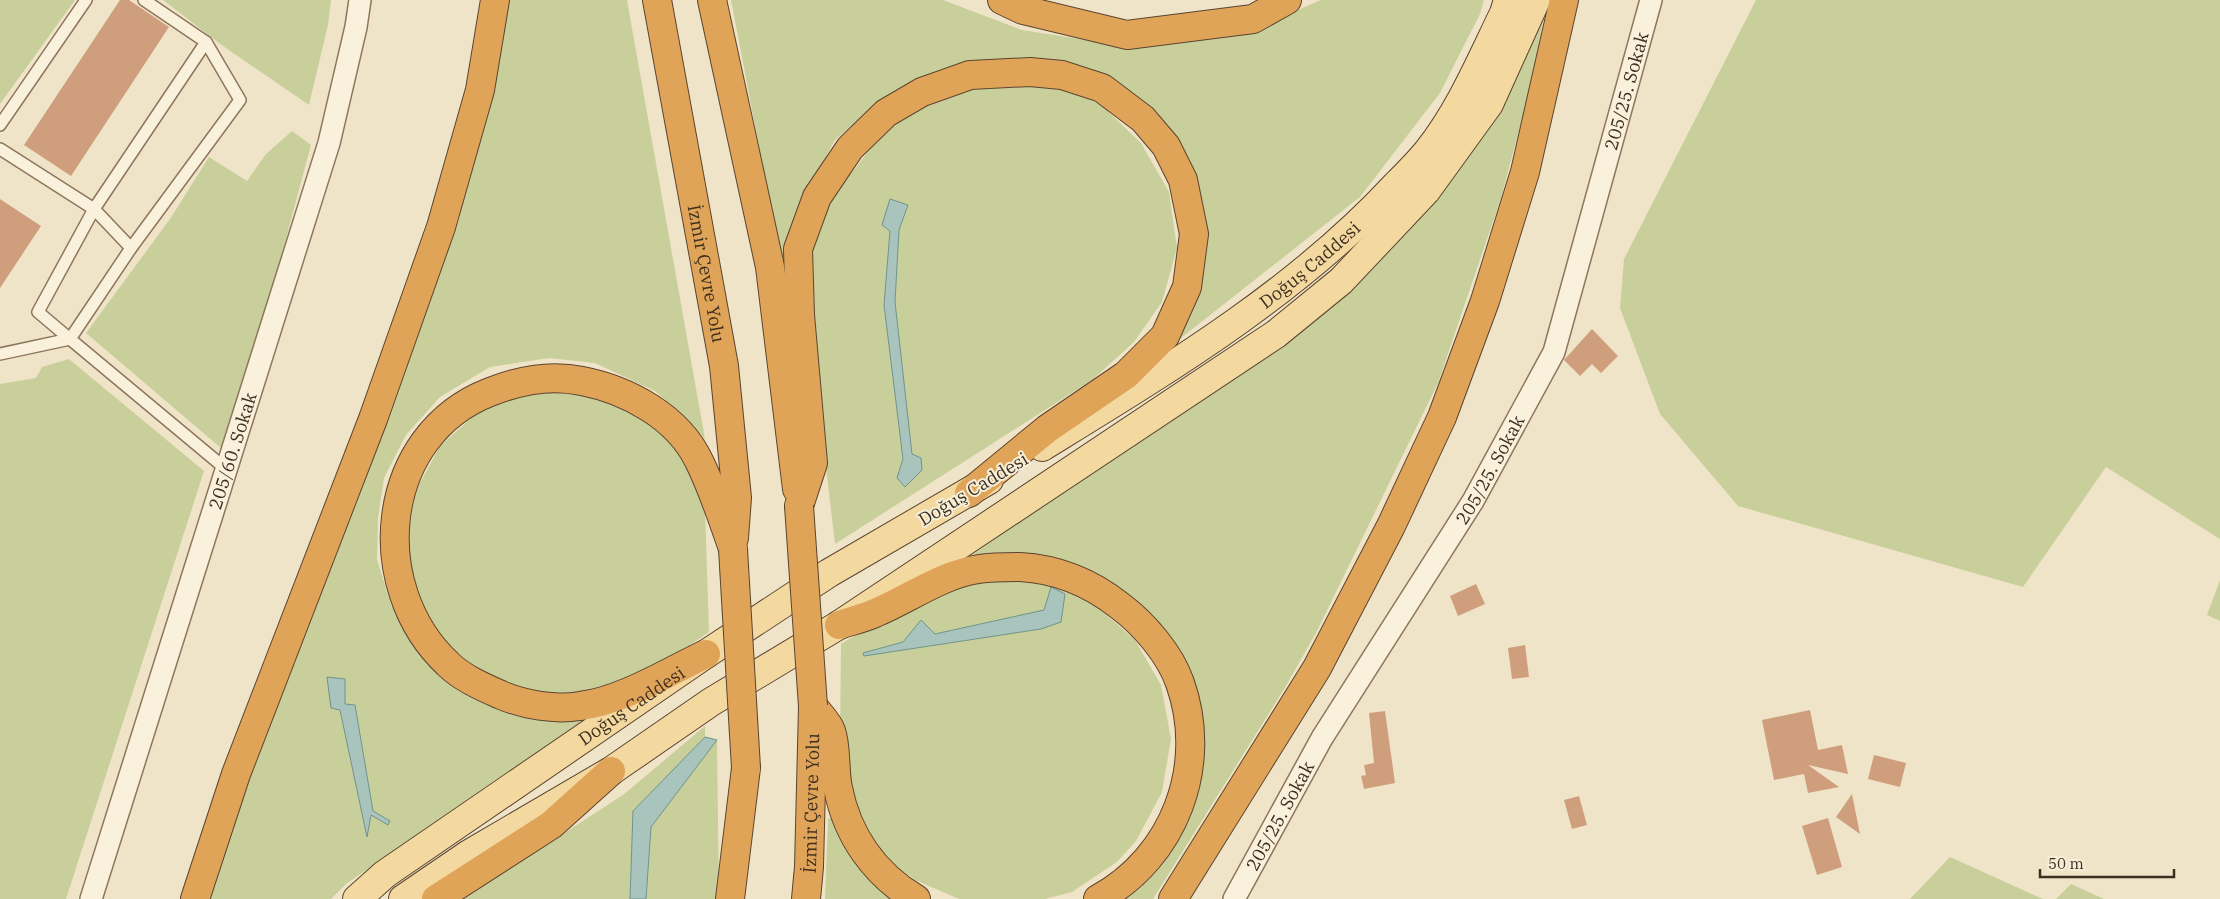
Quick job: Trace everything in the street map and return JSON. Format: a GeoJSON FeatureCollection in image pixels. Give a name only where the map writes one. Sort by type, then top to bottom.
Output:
{"type":"FeatureCollection","features":[{"type":"Feature","properties":{"kind":"highway"},"geometry":{"type":"LineString","coordinates":[[195,899],[236,774],[373,419],[439,234],[480,90],[495,0]]}},
{"type":"Feature","properties":{"kind":"highway","name":"İzmir Çevre Yolu"},"geometry":{"type":"LineString","coordinates":[[656,0],[724,366],[737,498],[733,549]]}},
{"type":"Feature","properties":{"kind":"highway"},"geometry":{"type":"LineString","coordinates":[[712,0],[770,267],[799,506]]}},
{"type":"Feature","properties":{"kind":"highway"},"geometry":{"type":"LineString","coordinates":[[1002,0],[1023,10],[1127,35],[1253,19],[1287,0]]}},
{"type":"Feature","properties":{"kind":"highway"},"geometry":{"type":"LineString","coordinates":[[1173,899],[1317,668],[1391,526],[1442,417],[1485,301],[1525,172],[1564,0]]}},
{"type":"Feature","properties":{"kind":"highway"},"geometry":{"type":"LineString","coordinates":[[799,506],[813,462],[800,315],[798,249],[817,197],[850,148],[886,113],[922,92],[970,75],[1030,72],[1062,76],[1102,88],[1143,120],[1166,146],[1183,180],[1194,234],[1188,287],[1165,336],[1126,375],[1047,429],[969,493]]}},
{"type":"Feature","properties":{"kind":"highway"},"geometry":{"type":"LineString","coordinates":[[706,654],[617,696],[580,706],[551,707],[516,701],[482,687],[448,665],[423,634],[406,601],[395,564],[393,530],[398,498],[412,464],[426,440],[448,416],[476,397],[508,385],[543,378],[574,379],[603,385],[628,394],[656,412],[678,432],[698,459],[733,549],[746,768],[747,899]]}},
{"type":"Feature","properties":{"kind":"highway","name":"İzmir Çevre Yolu"},"geometry":{"type":"LineString","coordinates":[[799,506],[813,706],[809,867],[806,899]]}},
{"type":"Feature","properties":{"kind":"highway"},"geometry":{"type":"LineString","coordinates":[[839,625],[874,614],[947,579],[978,569],[1021,567],[1066,574],[1100,590],[1132,615],[1156,640],[1179,681],[1189,718],[1190,764],[1179,808],[1156,852],[1120,887],[1098,899]]}},
{"type":"Feature","properties":{"kind":"highway"},"geometry":{"type":"LineString","coordinates":[[813,706],[831,730],[838,787],[846,822],[872,863],[903,892],[916,899]]}},
{"type":"Feature","properties":{"kind":"highway"},"geometry":{"type":"LineString","coordinates":[[730,899],[746,768]]}},
{"type":"Feature","properties":{"kind":"highway"},"geometry":{"type":"LineString","coordinates":[[436,899],[552,825],[611,771]]}},
{"type":"Feature","properties":{"kind":"main road","name":"Doğuş Caddesi"},"geometry":{"type":"LineString","coordinates":[[357,899],[385,874],[706,654],[829,573],[969,493],[1107,407],[1223,331],[1322,258],[1379,204],[1428,151],[1466,91],[1504,13],[1508,0]]}},
{"type":"Feature","properties":{"kind":"main road","name":"Doğuş Caddesi"},"geometry":{"type":"LineString","coordinates":[[403,899],[469,854],[611,771],[711,702],[839,625],[1276,334],[1341,281],[1426,191],[1489,104],[1536,0]]}},
{"type":"Feature","properties":{"kind":"street","name":"205/60. Sokak"},"geometry":{"type":"LineString","coordinates":[[92,899],[329,143],[356,27],[360,0]]}},
{"type":"Feature","properties":{"kind":"street","name":"205/25. Sokak"},"geometry":{"type":"LineString","coordinates":[[1234,899],[1322,738],[1473,501],[1554,352],[1651,0]]}},
{"type":"Feature","properties":{"kind":"lane"},"geometry":{"type":"LineString","coordinates":[[0,125],[86,0]]}},
{"type":"Feature","properties":{"kind":"lane"},"geometry":{"type":"LineString","coordinates":[[0,354],[70,339],[130,248],[240,100],[206,42],[144,0]]}},
{"type":"Feature","properties":{"kind":"lane"},"geometry":{"type":"LineString","coordinates":[[206,42],[94,209],[38,312],[226,469]]}},
{"type":"Feature","properties":{"kind":"lane"},"geometry":{"type":"LineString","coordinates":[[0,149],[94,209],[130,248]]}},
{"type":"Feature","properties":{"kind":"green space"},"geometry":{"type":"Polygon","coordinates":[[[0,0],[75,0],[0,104],[0,0]]]}},
{"type":"Feature","properties":{"kind":"green space"},"geometry":{"type":"Polygon","coordinates":[[[163,0],[331,0],[328,25],[309,105],[223,46],[163,0]]]}},
{"type":"Feature","properties":{"kind":"green space"},"geometry":{"type":"Polygon","coordinates":[[[506,0],[627,0],[705,439],[688,420],[655,391],[595,363],[549,358],[490,367],[440,397],[406,435],[384,478],[378,518],[377,559],[391,605],[417,649],[459,687],[592,715],[346,884],[331,899],[203,899],[405,367],[459,219],[506,0]],[[345,679],[340,710],[367,836],[371,814],[388,824],[373,811],[355,705],[345,704],[345,679]]]}},
{"type":"Feature","properties":{"kind":"green space"},"geometry":{"type":"Polygon","coordinates":[[[731,0],[943,0],[1022,30],[1106,43],[1258,27],[1321,0],[1484,0],[1480,14],[1440,93],[1360,197],[1162,353],[1196,282],[1174,139],[1101,79],[1027,58],[941,69],[879,101],[835,140],[799,204],[784,278],[731,0]]]}},
{"type":"Feature","properties":{"kind":"green space"},"geometry":{"type":"Polygon","coordinates":[[[1547,0],[1530,89],[1501,198],[1438,383],[1317,631],[1286,686],[1153,899],[1107,899],[1156,856],[1192,710],[1116,589],[962,562],[1339,296],[1547,0]]]}},
{"type":"Feature","properties":{"kind":"green space"},"geometry":{"type":"Polygon","coordinates":[[[1756,0],[2220,0],[2220,539],[2106,467],[2023,587],[1738,506],[1660,414],[1620,308],[1624,259],[1756,0]]]}},
{"type":"Feature","properties":{"kind":"green space"},"geometry":{"type":"Polygon","coordinates":[[[991,78],[1048,82],[1100,104],[1141,143],[1169,192],[1177,248],[1162,302],[1134,342],[1092,380],[835,544],[809,323],[812,233],[826,201],[855,169],[889,123],[937,92],[991,78]],[[891,199],[882,225],[890,231],[884,305],[903,459],[897,478],[905,487],[922,470],[921,458],[912,454],[895,302],[899,230],[908,205],[891,199]]]}},
{"type":"Feature","properties":{"kind":"green space"},"geometry":{"type":"Polygon","coordinates":[[[292,131],[311,145],[266,313],[221,448],[86,333],[170,219],[209,157],[247,181],[266,154],[292,131]]]}},
{"type":"Feature","properties":{"kind":"green space"},"geometry":{"type":"Polygon","coordinates":[[[69,359],[204,471],[66,899],[0,899],[0,384],[36,378],[42,367],[69,359]]]}},
{"type":"Feature","properties":{"kind":"green space"},"geometry":{"type":"Polygon","coordinates":[[[572,388],[620,399],[661,425],[692,462],[705,509],[709,632],[676,655],[632,677],[583,693],[531,692],[483,674],[443,640],[417,595],[407,544],[415,492],[440,446],[479,411],[524,392],[572,388]]]}},
{"type":"Feature","properties":{"kind":"green space"},"geometry":{"type":"Polygon","coordinates":[[[989,577],[1043,581],[1093,603],[1135,640],[1161,685],[1171,739],[1162,792],[1136,841],[1117,862],[1072,892],[1045,899],[959,899],[915,880],[895,865],[875,844],[860,821],[840,742],[841,644],[895,615],[989,577]],[[1044,610],[935,634],[921,621],[903,642],[863,653],[865,656],[1041,629],[1044,610]]]}},
{"type":"Feature","properties":{"kind":"green space"},"geometry":{"type":"Polygon","coordinates":[[[2220,580],[2220,621],[2207,615],[2220,580]]]}},
{"type":"Feature","properties":{"kind":"green space"},"geometry":{"type":"Polygon","coordinates":[[[705,726],[705,737],[633,811],[630,899],[462,899],[623,795],[705,726]]]}},
{"type":"Feature","properties":{"kind":"green space"},"geometry":{"type":"Polygon","coordinates":[[[717,740],[719,899],[646,899],[651,827],[717,740]]]}},
{"type":"Feature","properties":{"kind":"green space"},"geometry":{"type":"Polygon","coordinates":[[[828,818],[836,820],[899,899],[825,899],[828,818]]]}},
{"type":"Feature","properties":{"kind":"green space"},"geometry":{"type":"Polygon","coordinates":[[[1950,857],[2043,899],[1910,899],[1950,857]]]}},
{"type":"Feature","properties":{"kind":"green space"},"geometry":{"type":"Polygon","coordinates":[[[2071,884],[2104,899],[2056,899],[2071,884]]]}},
{"type":"Feature","properties":{"kind":"water"},"geometry":{"type":"Polygon","coordinates":[[[890,199],[908,205],[899,230],[895,302],[912,454],[921,458],[922,470],[905,487],[897,478],[903,459],[884,305],[890,231],[882,225],[890,199]]]}},
{"type":"Feature","properties":{"kind":"water"},"geometry":{"type":"Polygon","coordinates":[[[1051,587],[1065,594],[1061,622],[1041,629],[864,656],[863,653],[903,642],[921,620],[935,634],[1044,610],[1051,587]]]}},
{"type":"Feature","properties":{"kind":"water"},"geometry":{"type":"Polygon","coordinates":[[[327,677],[345,679],[345,704],[355,705],[373,811],[390,821],[388,825],[371,815],[367,837],[340,710],[331,708],[327,677]]]}},
{"type":"Feature","properties":{"kind":"water"},"geometry":{"type":"Polygon","coordinates":[[[705,737],[717,740],[651,827],[646,899],[630,899],[633,811],[705,737]]]}},
{"type":"Feature","properties":{"kind":"building"},"geometry":{"type":"Polygon","coordinates":[[[120,0],[129,0],[169,27],[71,176],[24,145],[120,0]]]}},
{"type":"Feature","properties":{"kind":"building"},"geometry":{"type":"Polygon","coordinates":[[[0,199],[41,226],[0,288],[0,199]]]}},
{"type":"Feature","properties":{"kind":"building"},"geometry":{"type":"Polygon","coordinates":[[[1592,329],[1618,356],[1601,373],[1592,364],[1580,376],[1564,360],[1592,329]]]}},
{"type":"Feature","properties":{"kind":"building"},"geometry":{"type":"Polygon","coordinates":[[[1476,584],[1485,604],[1458,616],[1450,596],[1476,584]]]}},
{"type":"Feature","properties":{"kind":"building"},"geometry":{"type":"Polygon","coordinates":[[[1525,645],[1529,677],[1512,679],[1508,648],[1525,645]]]}},
{"type":"Feature","properties":{"kind":"building"},"geometry":{"type":"Polygon","coordinates":[[[1810,710],[1818,750],[1842,745],[1848,774],[1808,765],[1839,787],[1808,793],[1804,774],[1774,780],[1762,720],[1810,710]]]}},
{"type":"Feature","properties":{"kind":"building"},"geometry":{"type":"Polygon","coordinates":[[[1385,711],[1395,783],[1364,789],[1361,776],[1366,775],[1364,765],[1374,763],[1369,713],[1385,711]]]}},
{"type":"Feature","properties":{"kind":"building"},"geometry":{"type":"Polygon","coordinates":[[[1874,755],[1906,763],[1900,787],[1868,779],[1874,755]]]}},
{"type":"Feature","properties":{"kind":"building"},"geometry":{"type":"Polygon","coordinates":[[[1852,794],[1860,834],[1836,817],[1852,794]]]}},
{"type":"Feature","properties":{"kind":"building"},"geometry":{"type":"Polygon","coordinates":[[[1579,796],[1587,825],[1572,829],[1564,800],[1579,796]]]}},
{"type":"Feature","properties":{"kind":"building"},"geometry":{"type":"Polygon","coordinates":[[[1828,818],[1842,867],[1817,875],[1802,826],[1828,818]]]}}]}
